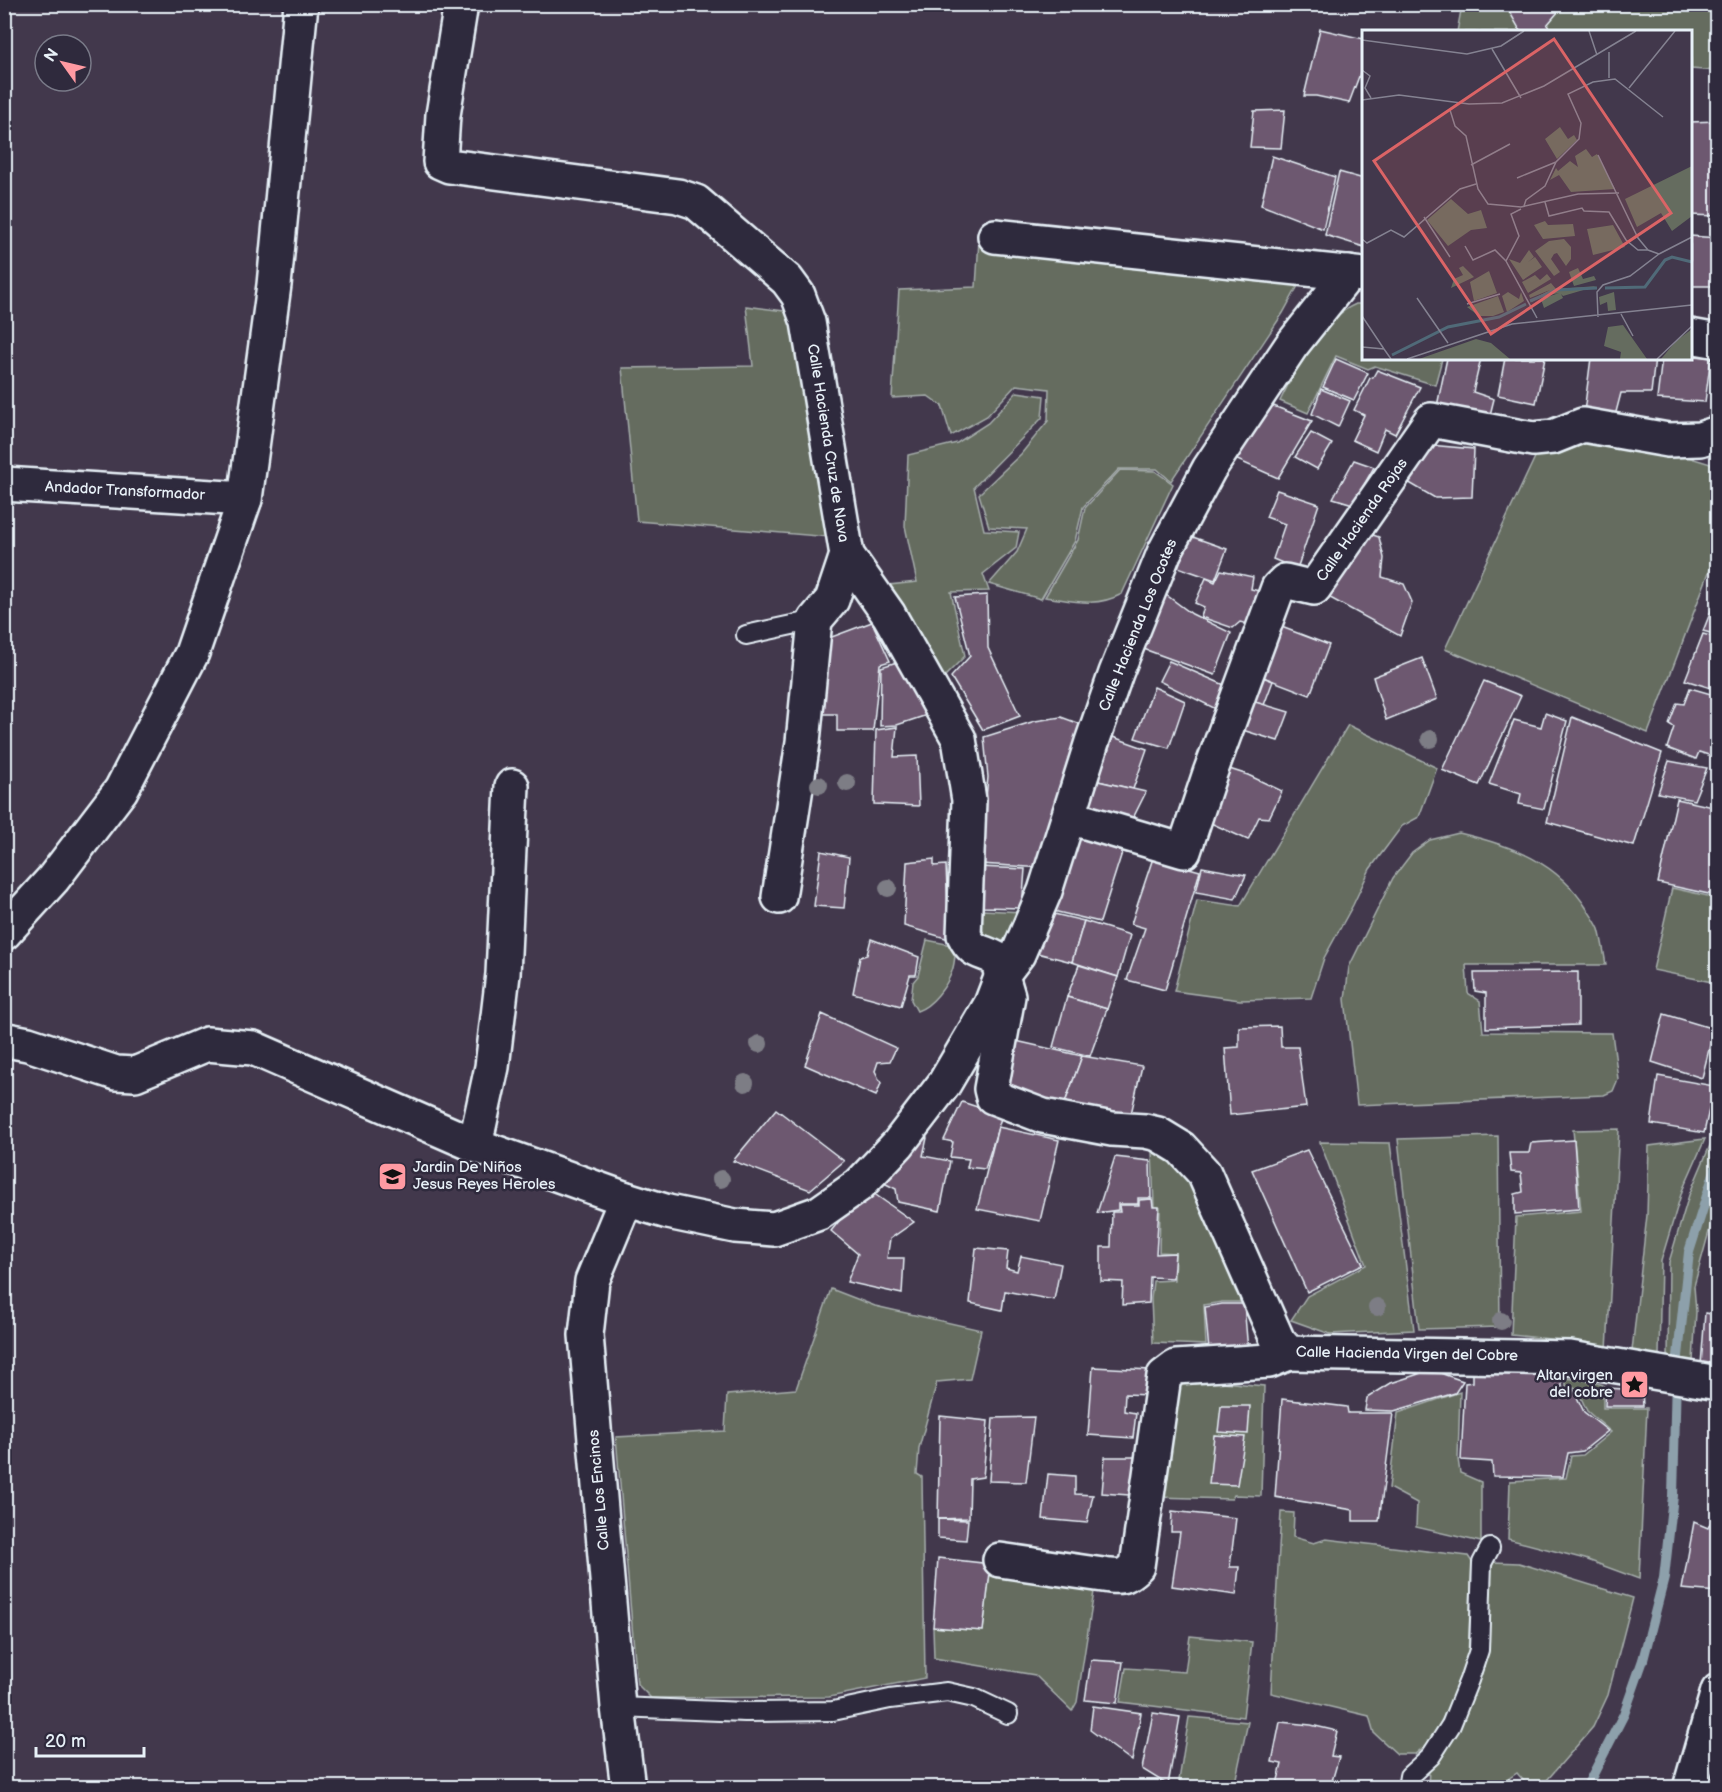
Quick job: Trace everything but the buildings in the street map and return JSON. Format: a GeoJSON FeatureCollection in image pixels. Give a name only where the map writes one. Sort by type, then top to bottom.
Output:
{"type":"FeatureCollection","features":[{"type":"Feature","properties":{"kind":"street"},"geometry":{"type":"LineString","coordinates":[[4,933],[53,879],[121,790],[192,653],[245,499],[274,285],[301,4]]}},
{"type":"Feature","properties":{"kind":"street","name":"Calle Hacienda Cruz de Nava"},"geometry":{"type":"LineString","coordinates":[[461,4],[443,115],[440,162],[450,166],[678,196],[696,202],[787,280],[798,295],[808,322],[847,555],[889,615],[958,739],[969,800],[964,935],[969,946],[997,959],[1002,975]]}},
{"type":"Feature","properties":{"kind":"street","name":"Calle Hacienda Los Ocotes"},"geometry":{"type":"LineString","coordinates":[[995,236],[1356,274]]}},
{"type":"Feature","properties":{"kind":"street","name":"Calle Hacienda Los Ocotes"},"geometry":{"type":"LineString","coordinates":[[7,1040],[39,1048],[116,1074],[135,1074],[207,1044],[253,1048],[475,1145],[668,1212],[735,1226],[774,1229],[819,1213],[859,1185],[898,1144],[944,1084],[991,1004],[1002,975],[1018,954],[1045,891],[1116,673],[1164,553],[1209,469],[1291,345],[1356,274]]}},
{"type":"Feature","properties":{"kind":"street"},"geometry":{"type":"LineString","coordinates":[[1692,336],[1718,340]]}},
{"type":"Feature","properties":{"kind":"street","name":"Calle Hacienda Rojas"},"geometry":{"type":"LineString","coordinates":[[1069,817],[1184,851],[1278,588],[1285,581],[1314,588],[1431,420],[1533,439],[1553,437],[1583,425],[1668,440],[1700,439],[1718,434]]}},
{"type":"Feature","properties":{"kind":"street","name":"Andador Transformador"},"geometry":{"type":"LineString","coordinates":[[4,484],[245,499]]}},
{"type":"Feature","properties":{"kind":"street"},"geometry":{"type":"LineString","coordinates":[[779,897],[803,742],[815,620],[832,600],[847,555]]}},
{"type":"Feature","properties":{"kind":"street"},"geometry":{"type":"LineString","coordinates":[[475,1145],[492,1067],[503,974],[512,786]]}},
{"type":"Feature","properties":{"kind":"street","name":"Calle Hacienda Virgen del Cobre"},"geometry":{"type":"LineString","coordinates":[[1002,975],[1008,996],[991,1089],[993,1097],[1043,1116],[1112,1129],[1158,1134],[1181,1148],[1204,1173],[1278,1341],[1289,1353],[1570,1358],[1707,1382]]}},
{"type":"Feature","properties":{"kind":"street","name":"Calle Los Encinos"},"geometry":{"type":"LineString","coordinates":[[626,1199],[592,1281],[586,1335],[618,1707],[628,1788]]}},
{"type":"Feature","properties":{"kind":"street"},"geometry":{"type":"LineString","coordinates":[[1000,1560],[1110,1576],[1123,1577],[1131,1572],[1137,1566],[1164,1376],[1176,1367],[1269,1361],[1289,1353]]}},
{"type":"Feature","properties":{"kind":"street"},"geometry":{"type":"LineString","coordinates":[[1690,1788],[1718,1690]]}},
{"type":"Feature","properties":{"kind":"lane"},"geometry":{"type":"LineString","coordinates":[[746,635],[815,620]]}},
{"type":"Feature","properties":{"kind":"lane"},"geometry":{"type":"LineString","coordinates":[[1407,1788],[1409,1776],[1431,1756],[1451,1725],[1469,1680],[1479,1650],[1482,1563],[1490,1548]]}},
{"type":"Feature","properties":{"kind":"lane"},"geometry":{"type":"LineString","coordinates":[[618,1707],[745,1712],[833,1712],[890,1700],[947,1692],[974,1698],[1008,1714]]}},
{"type":"Feature","properties":{"kind":"green space"},"geometry":{"type":"Polygon","coordinates":[[[1462,5],[1717,5],[1717,71],[1692,69],[1692,30],[1457,30],[1462,5]]]}},
{"type":"Feature","properties":{"kind":"green space"},"geometry":{"type":"Polygon","coordinates":[[[979,240],[993,245],[1304,275],[1283,313],[1171,481],[1157,469],[1119,469],[1083,507],[1075,541],[1041,599],[989,584],[1017,552],[1027,529],[989,527],[979,494],[1021,454],[1048,421],[1049,389],[1016,385],[987,416],[951,436],[942,406],[928,396],[892,398],[899,290],[976,287],[979,240]]]}},
{"type":"Feature","properties":{"kind":"green space"},"geometry":{"type":"Polygon","coordinates":[[[1356,304],[1362,304],[1362,360],[1442,360],[1435,385],[1375,366],[1368,369],[1336,356],[1308,413],[1280,401],[1311,346],[1343,311],[1356,304]]]}},
{"type":"Feature","properties":{"kind":"green space"},"geometry":{"type":"Polygon","coordinates":[[[746,306],[792,312],[830,537],[637,521],[622,368],[753,366],[746,306]]]}},
{"type":"Feature","properties":{"kind":"green space"},"geometry":{"type":"Polygon","coordinates":[[[1017,392],[1044,396],[1042,418],[974,487],[984,530],[1019,532],[1016,548],[983,574],[989,591],[951,592],[965,656],[941,680],[889,585],[917,582],[905,526],[908,455],[957,443],[988,423],[1017,392]]]}},
{"type":"Feature","properties":{"kind":"green space"},"geometry":{"type":"Polygon","coordinates":[[[1573,434],[1623,437],[1717,466],[1717,551],[1648,733],[1445,649],[1537,453],[1573,434]]]}},
{"type":"Feature","properties":{"kind":"green space"},"geometry":{"type":"Polygon","coordinates":[[[1120,470],[1155,471],[1173,484],[1122,594],[1093,602],[1075,602],[1045,597],[1078,540],[1085,508],[1120,470]]]}},
{"type":"Feature","properties":{"kind":"green space"},"geometry":{"type":"Polygon","coordinates":[[[1348,725],[1437,768],[1419,817],[1402,826],[1370,869],[1324,958],[1311,998],[1240,1000],[1174,991],[1197,900],[1240,906],[1348,725]]]}},
{"type":"Feature","properties":{"kind":"green space"},"geometry":{"type":"Polygon","coordinates":[[[1459,833],[1515,850],[1547,867],[1562,879],[1575,893],[1598,926],[1606,965],[1466,965],[1468,993],[1480,1001],[1483,1032],[1612,1033],[1618,1079],[1613,1091],[1604,1095],[1357,1105],[1345,999],[1349,967],[1393,878],[1412,853],[1430,840],[1459,833]]]}},
{"type":"Feature","properties":{"kind":"green space"},"geometry":{"type":"Polygon","coordinates":[[[1672,888],[1717,898],[1717,983],[1653,970],[1672,888]]]}},
{"type":"Feature","properties":{"kind":"green space"},"geometry":{"type":"Polygon","coordinates":[[[982,910],[1023,912],[1008,939],[999,943],[990,941],[983,935],[982,910]]]}},
{"type":"Feature","properties":{"kind":"green space"},"geometry":{"type":"Polygon","coordinates":[[[927,940],[956,946],[954,962],[950,977],[943,989],[928,1005],[917,1011],[911,1000],[913,982],[918,976],[927,940]]]}},
{"type":"Feature","properties":{"kind":"green space"},"geometry":{"type":"Polygon","coordinates":[[[1619,1129],[1607,1350],[1578,1342],[1511,1335],[1516,1217],[1581,1211],[1573,1130],[1619,1129]]]}},
{"type":"Feature","properties":{"kind":"green space"},"geometry":{"type":"Polygon","coordinates":[[[1717,1129],[1717,1203],[1694,1286],[1696,1312],[1693,1361],[1668,1361],[1669,1262],[1689,1195],[1717,1129]]]}},
{"type":"Feature","properties":{"kind":"green space"},"geometry":{"type":"Polygon","coordinates":[[[1498,1136],[1500,1327],[1419,1329],[1398,1139],[1498,1136]]]}},
{"type":"Feature","properties":{"kind":"green space"},"geometry":{"type":"Polygon","coordinates":[[[1705,1139],[1682,1191],[1661,1261],[1659,1356],[1632,1351],[1647,1215],[1649,1146],[1705,1139]]]}},
{"type":"Feature","properties":{"kind":"green space"},"geometry":{"type":"Polygon","coordinates":[[[1320,1142],[1390,1143],[1414,1330],[1330,1334],[1291,1320],[1307,1296],[1366,1265],[1320,1142]]]}},
{"type":"Feature","properties":{"kind":"green space"},"geometry":{"type":"Polygon","coordinates":[[[1152,1151],[1164,1153],[1185,1170],[1242,1302],[1204,1305],[1206,1345],[1153,1343],[1151,1299],[1153,1281],[1174,1280],[1175,1253],[1159,1252],[1160,1208],[1154,1207],[1152,1151]]]}},
{"type":"Feature","properties":{"kind":"green space"},"geometry":{"type":"Polygon","coordinates":[[[831,1289],[875,1306],[981,1330],[970,1379],[937,1382],[919,1448],[917,1474],[922,1477],[925,1678],[829,1697],[651,1698],[637,1684],[616,1437],[725,1431],[727,1395],[796,1389],[831,1289]]]}},
{"type":"Feature","properties":{"kind":"green space"},"geometry":{"type":"Polygon","coordinates":[[[1566,1378],[1603,1385],[1603,1408],[1647,1408],[1639,1579],[1585,1559],[1508,1539],[1510,1481],[1566,1478],[1571,1456],[1583,1455],[1611,1432],[1587,1411],[1577,1389],[1566,1386],[1566,1378]]]}},
{"type":"Feature","properties":{"kind":"green space"},"geometry":{"type":"Polygon","coordinates":[[[1212,1381],[1264,1386],[1261,1496],[1234,1495],[1232,1499],[1154,1497],[1178,1382],[1212,1381]]]}},
{"type":"Feature","properties":{"kind":"green space"},"geometry":{"type":"Polygon","coordinates":[[[1460,1392],[1458,1459],[1460,1473],[1481,1482],[1481,1542],[1416,1527],[1417,1503],[1389,1488],[1398,1413],[1460,1392]]]}},
{"type":"Feature","properties":{"kind":"green space"},"geometry":{"type":"Polygon","coordinates":[[[1281,1512],[1294,1513],[1293,1537],[1314,1543],[1326,1539],[1468,1556],[1472,1562],[1468,1656],[1460,1686],[1430,1742],[1415,1754],[1397,1754],[1374,1733],[1369,1716],[1271,1693],[1281,1512]]]}},
{"type":"Feature","properties":{"kind":"green space"},"geometry":{"type":"Polygon","coordinates":[[[1493,1562],[1519,1563],[1633,1598],[1608,1695],[1593,1727],[1541,1787],[1529,1787],[1517,1773],[1496,1787],[1428,1788],[1429,1769],[1445,1753],[1464,1715],[1489,1565],[1493,1562]]]}},
{"type":"Feature","properties":{"kind":"green space"},"geometry":{"type":"Polygon","coordinates":[[[991,1564],[1095,1585],[1077,1702],[1072,1711],[1035,1675],[934,1658],[933,1627],[983,1631],[991,1564]]]}},
{"type":"Feature","properties":{"kind":"green space"},"geometry":{"type":"Polygon","coordinates":[[[1190,1636],[1252,1642],[1243,1717],[1120,1702],[1126,1668],[1185,1672],[1190,1636]]]}},
{"type":"Feature","properties":{"kind":"green space"},"geometry":{"type":"Polygon","coordinates":[[[1189,1717],[1248,1722],[1234,1787],[1178,1787],[1189,1717]]]}},
{"type":"Feature","properties":{"kind":"waterway"},"geometry":{"type":"LineString","coordinates":[[1586,1788],[1624,1714],[1643,1660],[1664,1578],[1673,1496],[1676,1375],[1689,1252],[1718,1161]]}},
{"type":"Feature","properties":{"kind":"place","name":"Jardin De Niños Jesus Reyes Heroles"},"geometry":{"type":"Point","coordinates":[392,1176]}},
{"type":"Feature","properties":{"kind":"place","name":"Altar virgen del cobre"},"geometry":{"type":"Point","coordinates":[1634,1384]}}]}
